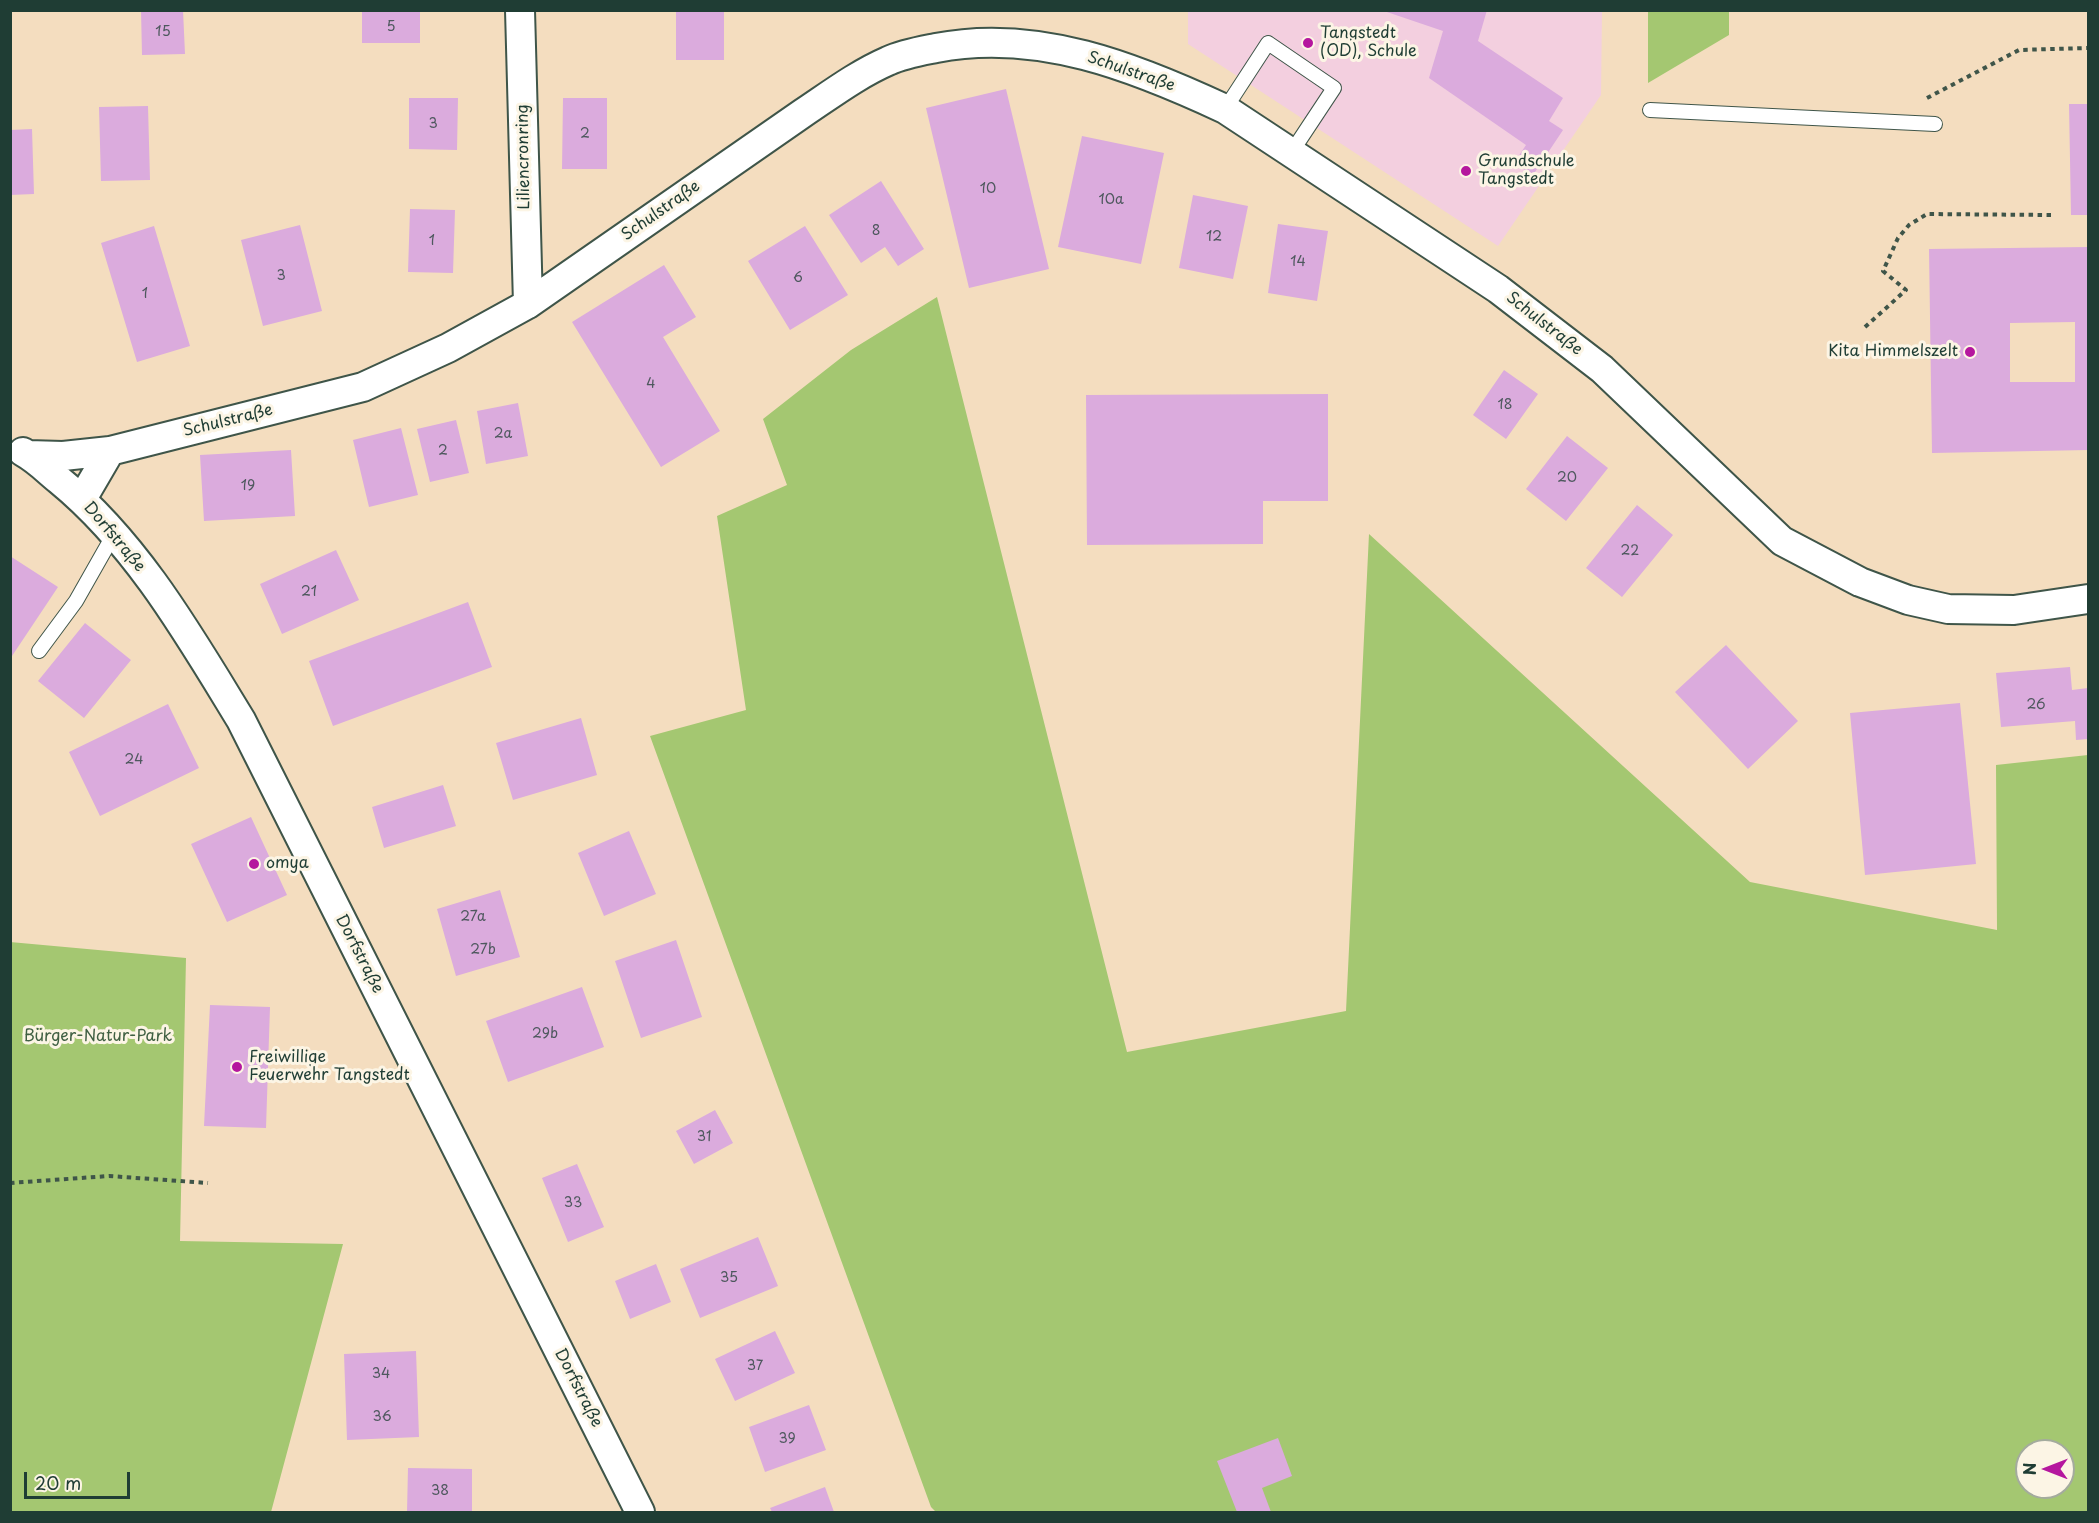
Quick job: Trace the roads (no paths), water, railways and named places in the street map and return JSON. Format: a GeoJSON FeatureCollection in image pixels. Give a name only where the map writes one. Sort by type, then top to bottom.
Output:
{"type":"FeatureCollection","features":[{"type":"Feature","properties":{"kind":"street","name":"Liliencronring"},"geometry":{"type":"LineString","coordinates":[[520,10],[528,304]]}},
{"type":"Feature","properties":{"kind":"street","name":"Schulstraße"},"geometry":{"type":"LineString","coordinates":[[19,450],[63,456],[110,451],[363,387],[448,348],[528,304],[846,84],[889,61],[924,50],[962,43],[1031,44],[1067,50],[1121,66],[1182,89],[1225,110],[1498,289],[1602,369],[1782,541],[1860,582],[1908,600],[1948,609],[2014,610],[2088,598]]}},
{"type":"Feature","properties":{"kind":"street","name":"Dorfstraße"},"geometry":{"type":"LineString","coordinates":[[19,450],[82,499],[114,534],[179,619],[241,720],[640,1512]]}},
{"type":"Feature","properties":{"kind":"street"},"geometry":{"type":"LineString","coordinates":[[82,499],[110,451]]}},
{"type":"Feature","properties":{"kind":"lane"},"geometry":{"type":"LineString","coordinates":[[1225,110],[1268,43],[1334,88],[1290,153]]}},
{"type":"Feature","properties":{"kind":"lane"},"geometry":{"type":"LineString","coordinates":[[1650,111],[1935,124]]}},
{"type":"Feature","properties":{"kind":"lane"},"geometry":{"type":"LineString","coordinates":[[39,651],[76,601],[114,534]]}},
{"type":"Feature","properties":{"kind":"place","name":"Tangstedt (OD), Schule"},"geometry":{"type":"Point","coordinates":[1308,43]}},
{"type":"Feature","properties":{"kind":"place","name":"Grundschule Tangstedt"},"geometry":{"type":"Point","coordinates":[1466,171]}},
{"type":"Feature","properties":{"kind":"place","name":"Kita Himmelszelt"},"geometry":{"type":"Point","coordinates":[1970,352]}},
{"type":"Feature","properties":{"kind":"place","name":"omya"},"geometry":{"type":"Point","coordinates":[254,864]}},
{"type":"Feature","properties":{"kind":"place","name":"Freiwillige Feuerwehr Tangstedt"},"geometry":{"type":"Point","coordinates":[237,1067]}},
{"type":"Feature","properties":{"kind":"park label","name":"Bürger-Natur-Park"},"geometry":{"type":"Point","coordinates":[98,1037]}}]}
